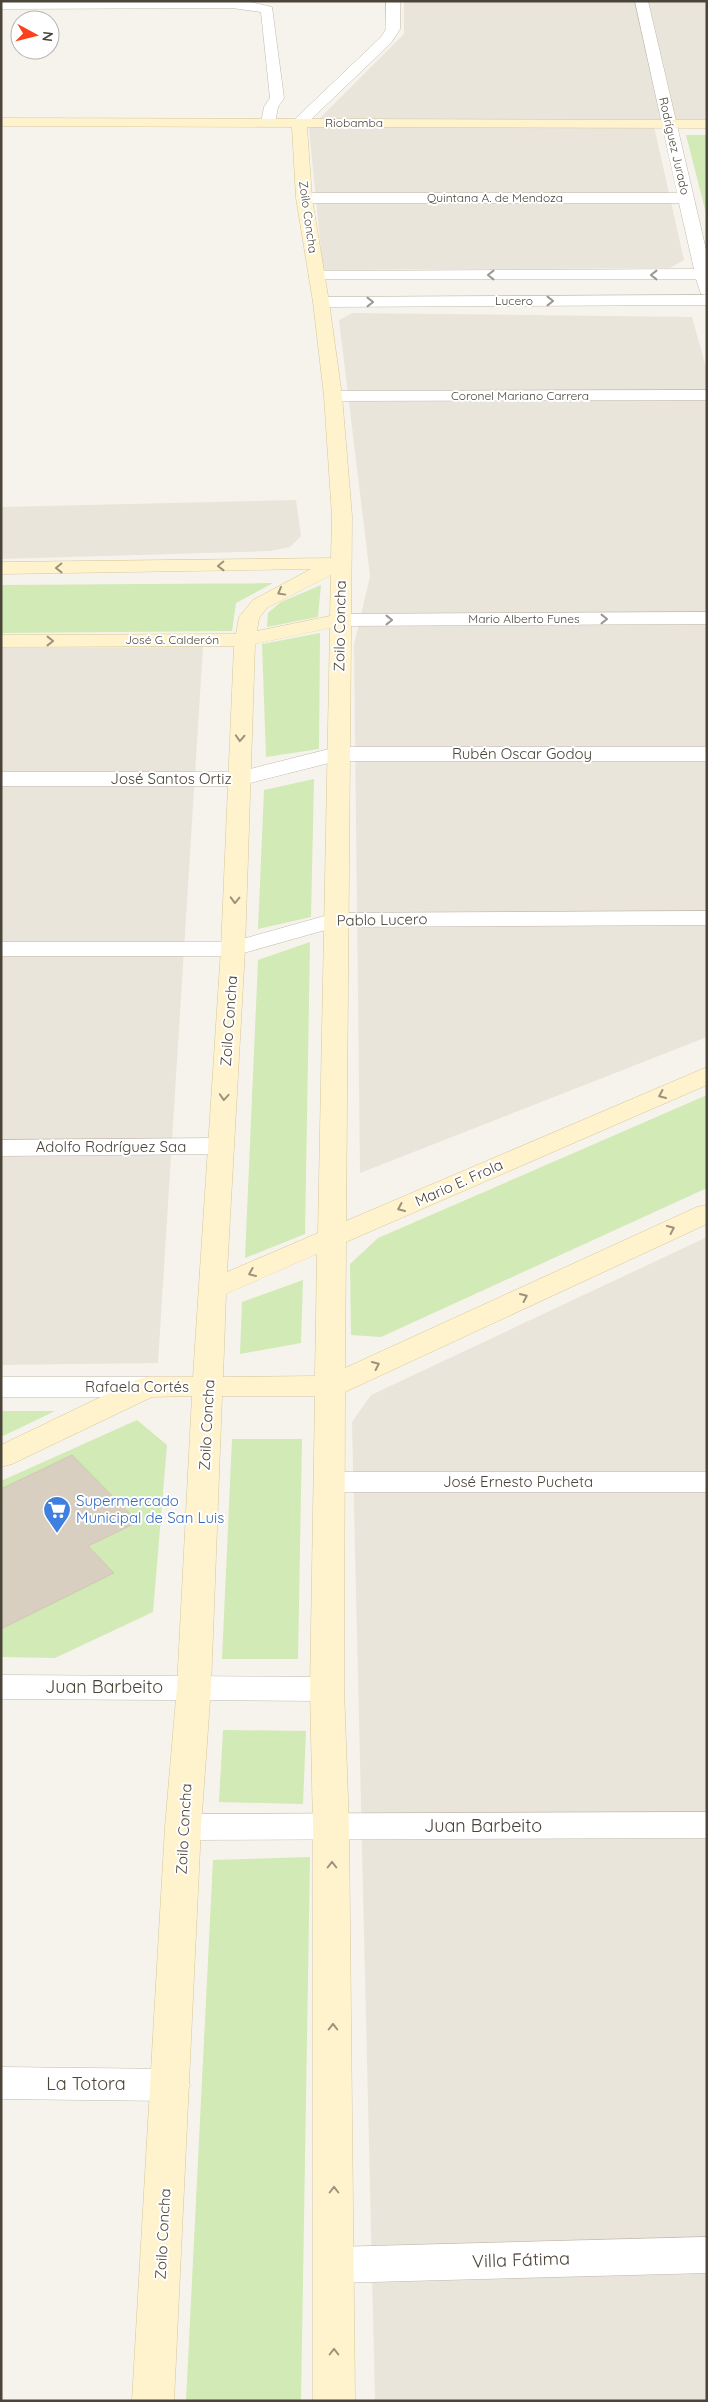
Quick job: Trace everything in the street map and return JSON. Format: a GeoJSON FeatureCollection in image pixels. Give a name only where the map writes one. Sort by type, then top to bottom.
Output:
{"type":"FeatureCollection","features":[{"type":"Feature","properties":{"kind":"street"},"geometry":{"type":"LineString","coordinates":[[298,123],[386,40],[393,29],[393,1]]}},
{"type":"Feature","properties":{"kind":"street","name":"Rodríguez Jurado"},"geometry":{"type":"LineString","coordinates":[[641,1],[705,282]]}},
{"type":"Feature","properties":{"kind":"street"},"geometry":{"type":"LineString","coordinates":[[1,5],[232,4],[255,6],[267,10],[277,98],[271,107],[268,123]]}},
{"type":"Feature","properties":{"kind":"street","name":"Riobamba"},"geometry":{"type":"LineString","coordinates":[[1,122],[707,124]]}},
{"type":"Feature","properties":{"kind":"street","name":"Zoilo Concha"},"geometry":{"type":"LineString","coordinates":[[298,123],[304,198],[322,302],[333,396],[342,516],[337,754],[334,1238],[327,1689],[332,1826],[334,2401]]}},
{"type":"Feature","properties":{"kind":"street","name":"Quintana A. de Mendoza"},"geometry":{"type":"LineString","coordinates":[[304,198],[686,198]]}},
{"type":"Feature","properties":{"kind":"street","name":"Lucero"},"geometry":{"type":"LineString","coordinates":[[317,276],[705,282]]}},
{"type":"Feature","properties":{"kind":"street","name":"Lucero"},"geometry":{"type":"LineString","coordinates":[[322,302],[707,300]]}},
{"type":"Feature","properties":{"kind":"street","name":"Coronel Mariano Carrera"},"geometry":{"type":"LineString","coordinates":[[333,396],[707,395]]}},
{"type":"Feature","properties":{"kind":"street"},"geometry":{"type":"LineString","coordinates":[[1,568],[340,562]]}},
{"type":"Feature","properties":{"kind":"street","name":"Zoilo Concha"},"geometry":{"type":"LineString","coordinates":[[153,2401],[183,1827],[194,1687],[212,1290],[234,949],[238,778],[245,640],[249,617],[260,604],[340,562]]}},
{"type":"Feature","properties":{"kind":"street","name":"Mario Alberto Funes"},"geometry":{"type":"LineString","coordinates":[[340,620],[707,618]]}},
{"type":"Feature","properties":{"kind":"street","name":"José G. Calderón"},"geometry":{"type":"LineString","coordinates":[[1,641],[245,640],[340,620]]}},
{"type":"Feature","properties":{"kind":"street","name":"Rubén Oscar Godoy"},"geometry":{"type":"LineString","coordinates":[[337,754],[707,754]]}},
{"type":"Feature","properties":{"kind":"street","name":"José Santos Ortiz"},"geometry":{"type":"LineString","coordinates":[[1,780],[238,778],[337,754]]}},
{"type":"Feature","properties":{"kind":"street","name":"Pablo Lucero"},"geometry":{"type":"LineString","coordinates":[[1,949],[234,949],[335,920],[707,918]]}},
{"type":"Feature","properties":{"kind":"street","name":"Mario E. Frola"},"geometry":{"type":"LineString","coordinates":[[212,1290],[707,1075]]}},
{"type":"Feature","properties":{"kind":"street","name":"Adolfo Rodríguez Saa"},"geometry":{"type":"LineString","coordinates":[[1,1148],[221,1146]]}},
{"type":"Feature","properties":{"kind":"street"},"geometry":{"type":"LineString","coordinates":[[332,1386],[707,1212]]}},
{"type":"Feature","properties":{"kind":"street","name":"Rafaela Cortés"},"geometry":{"type":"LineString","coordinates":[[1,1387],[209,1388],[332,1386]]}},
{"type":"Feature","properties":{"kind":"street"},"geometry":{"type":"LineString","coordinates":[[1,1457],[147,1387]]}},
{"type":"Feature","properties":{"kind":"street","name":"José Ernesto Pucheta"},"geometry":{"type":"LineString","coordinates":[[329,1482],[707,1482]]}},
{"type":"Feature","properties":{"kind":"street","name":"Juan Barbeito"},"geometry":{"type":"LineString","coordinates":[[1,1687],[327,1689]]}},
{"type":"Feature","properties":{"kind":"street","name":"Juan Barbeito"},"geometry":{"type":"LineString","coordinates":[[183,1827],[707,1825]]}},
{"type":"Feature","properties":{"kind":"street","name":"La Totora"},"geometry":{"type":"LineString","coordinates":[[1,2083],[171,2084]]}},
{"type":"Feature","properties":{"kind":"street","name":"Villa Fátima"},"geometry":{"type":"LineString","coordinates":[[334,2265],[707,2255]]}},
{"type":"Feature","properties":{"kind":"shaded area"},"geometry":{"type":"Polygon","coordinates":[[[404,1],[707,1],[707,121],[653,122],[684,260],[670,268],[323,270],[309,129],[404,34],[404,1]]]}},
{"type":"Feature","properties":{"kind":"shaded area"},"geometry":{"type":"Polygon","coordinates":[[[352,313],[692,317],[707,371],[707,1037],[360,1173],[354,645],[370,576],[339,320],[352,313]]]}},
{"type":"Feature","properties":{"kind":"shaded area"},"geometry":{"type":"Polygon","coordinates":[[[296,500],[301,536],[290,547],[270,551],[1,559],[1,507],[296,500]]]}},
{"type":"Feature","properties":{"kind":"shaded area"},"geometry":{"type":"Polygon","coordinates":[[[203,647],[158,1363],[1,1365],[1,648],[203,647]]]}},
{"type":"Feature","properties":{"kind":"shaded area"},"geometry":{"type":"Polygon","coordinates":[[[707,1237],[707,2401],[375,2401],[352,1422],[371,1395],[707,1237]]]}},
{"type":"Feature","properties":{"kind":"green space"},"geometry":{"type":"Polygon","coordinates":[[[686,135],[707,135],[707,217],[686,135]]]}},
{"type":"Feature","properties":{"kind":"green space"},"geometry":{"type":"Polygon","coordinates":[[[273,583],[236,603],[232,631],[1,633],[1,585],[273,583]]]}},
{"type":"Feature","properties":{"kind":"green space"},"geometry":{"type":"Polygon","coordinates":[[[321,585],[318,617],[267,627],[268,613],[281,602],[321,585]]]}},
{"type":"Feature","properties":{"kind":"green space"},"geometry":{"type":"Polygon","coordinates":[[[320,633],[319,749],[266,757],[262,644],[320,633]]]}},
{"type":"Feature","properties":{"kind":"green space"},"geometry":{"type":"Polygon","coordinates":[[[314,779],[311,917],[258,929],[264,790],[314,779]]]}},
{"type":"Feature","properties":{"kind":"green space"},"geometry":{"type":"Polygon","coordinates":[[[310,942],[305,1234],[245,1258],[258,960],[310,942]]]}},
{"type":"Feature","properties":{"kind":"green space"},"geometry":{"type":"Polygon","coordinates":[[[707,1095],[707,1188],[381,1337],[351,1335],[350,1264],[378,1238],[707,1095]]]}},
{"type":"Feature","properties":{"kind":"green space"},"geometry":{"type":"Polygon","coordinates":[[[303,1280],[301,1343],[240,1354],[242,1302],[303,1280]]]}},
{"type":"Feature","properties":{"kind":"green space"},"geometry":{"type":"Polygon","coordinates":[[[1,1411],[55,1411],[1,1437],[1,1411]]]}},
{"type":"Feature","properties":{"kind":"green space"},"geometry":{"type":"Polygon","coordinates":[[[137,1420],[167,1445],[153,1612],[55,1658],[1,1657],[1,1481],[137,1420]]]}},
{"type":"Feature","properties":{"kind":"green space"},"geometry":{"type":"Polygon","coordinates":[[[232,1439],[302,1439],[298,1659],[222,1659],[232,1439]]]}},
{"type":"Feature","properties":{"kind":"green space"},"geometry":{"type":"Polygon","coordinates":[[[223,1730],[306,1731],[303,1804],[219,1802],[223,1730]]]}},
{"type":"Feature","properties":{"kind":"green space"},"geometry":{"type":"Polygon","coordinates":[[[310,1857],[301,2401],[186,2401],[213,1860],[310,1857]]]}},
{"type":"Feature","properties":{"kind":"building","name":"Supermercado Municipal de San Luis"},"geometry":{"type":"Polygon","coordinates":[[[72,1455],[138,1522],[88,1546],[114,1573],[1,1629],[1,1489],[72,1455]]]}},
{"type":"Feature","properties":{"kind":"place","name":"Supermercado Municipal de San Luis"},"geometry":{"type":"Point","coordinates":[57,1534]}}]}
